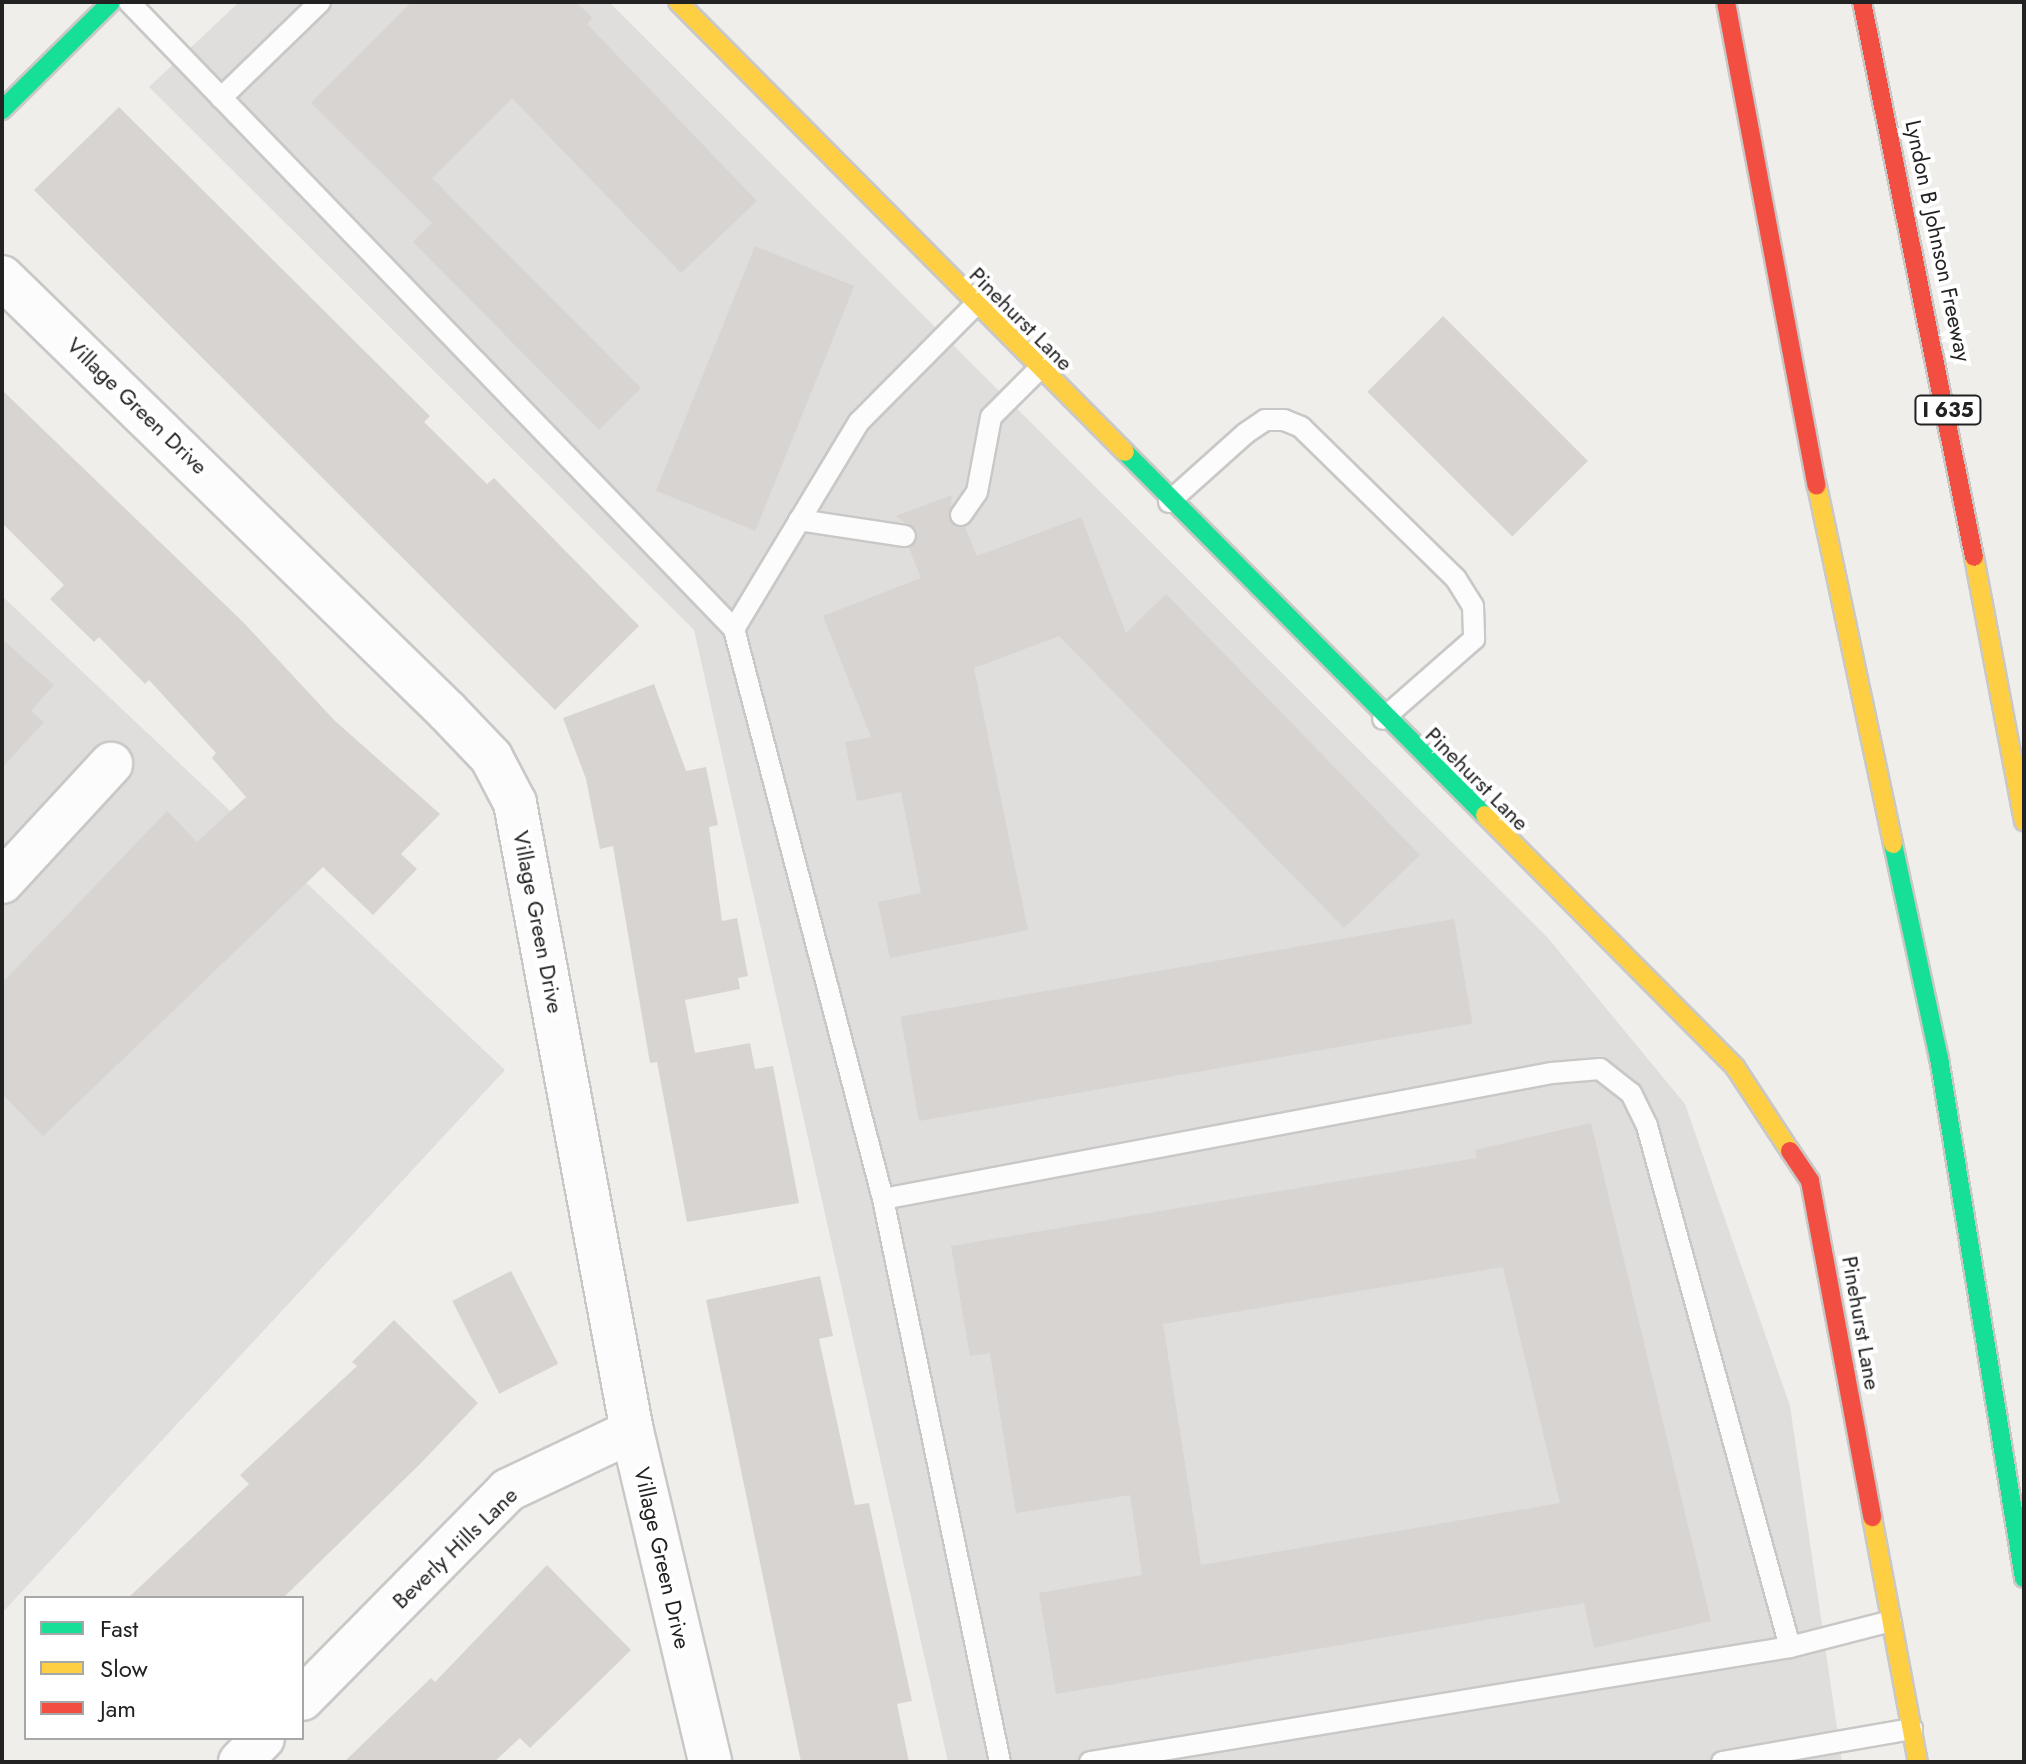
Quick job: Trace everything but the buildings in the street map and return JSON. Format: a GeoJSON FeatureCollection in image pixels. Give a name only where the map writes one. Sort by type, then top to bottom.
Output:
{"type":"FeatureCollection","features":[{"type":"Feature","properties":{"kind":"main road"},"geometry":{"type":"LineString","coordinates":[[2,110],[111,2]]}},
{"type":"Feature","properties":{"kind":"main road","name":"Pinehurst Lane"},"geometry":{"type":"LineString","coordinates":[[678,2],[1383,719],[1735,1067],[1810,1181],[1918,1762]]}},
{"type":"Feature","properties":{"kind":"main road"},"geometry":{"type":"LineString","coordinates":[[1726,2],[1833,569],[1942,1073],[2024,1578]]}},
{"type":"Feature","properties":{"kind":"main road","name":"Lyndon B Johnson Freeway"},"geometry":{"type":"LineString","coordinates":[[1862,2],[1917,252],[2024,821]]}},
{"type":"Feature","properties":{"kind":"street","name":"Village Green Drive"},"geometry":{"type":"LineString","coordinates":[[2,277],[491,757],[515,803],[632,1431],[710,1762]]}},
{"type":"Feature","properties":{"kind":"street"},"geometry":{"type":"LineString","coordinates":[[2,882],[111,764]]}},
{"type":"Feature","properties":{"kind":"street","name":"Beverly Hills Lane"},"geometry":{"type":"LineString","coordinates":[[304,1697],[508,1490],[632,1431]]}},
{"type":"Feature","properties":{"kind":"street"},"geometry":{"type":"LineString","coordinates":[[240,1762],[261,1740]]}},
{"type":"Feature","properties":{"kind":"lane"},"geometry":{"type":"LineString","coordinates":[[129,2],[734,629],[883,1199],[1000,1762]]}},
{"type":"Feature","properties":{"kind":"lane"},"geometry":{"type":"LineString","coordinates":[[221,98],[320,2]]}},
{"type":"Feature","properties":{"kind":"lane"},"geometry":{"type":"LineString","coordinates":[[734,629],[859,422],[974,306]]}},
{"type":"Feature","properties":{"kind":"lane"},"geometry":{"type":"LineString","coordinates":[[961,515],[977,492],[991,417],[1038,370]]}},
{"type":"Feature","properties":{"kind":"lane"},"geometry":{"type":"LineString","coordinates":[[1169,502],[1246,433],[1265,420],[1284,420],[1301,427],[1456,579],[1473,606],[1474,639],[1383,719]]}},
{"type":"Feature","properties":{"kind":"lane"},"geometry":{"type":"LineString","coordinates":[[799,520],[905,536]]}},
{"type":"Feature","properties":{"kind":"lane"},"geometry":{"type":"LineString","coordinates":[[883,1199],[1537,1075],[1600,1069],[1631,1093],[1647,1126],[1790,1647]]}},
{"type":"Feature","properties":{"kind":"lane"},"geometry":{"type":"LineString","coordinates":[[1090,1762],[1790,1647],[1891,1621]]}},
{"type":"Feature","properties":{"kind":"lane"},"geometry":{"type":"LineString","coordinates":[[1722,1762],[1912,1729]]}},
{"type":"Feature","properties":{"kind":"shaded area"},"geometry":{"type":"Polygon","coordinates":[[[239,2],[609,2],[1548,938],[1685,1104],[1790,1406],[1842,1762],[948,1762],[694,630],[149,87],[239,2]]]}},
{"type":"Feature","properties":{"kind":"shaded area"},"geometry":{"type":"Polygon","coordinates":[[[2,596],[505,1070],[2,1613],[2,596]]]}},
{"type":"Feature","properties":{"kind":"traffic: fast"},"geometry":{"type":"LineString","coordinates":[[2,110],[111,2]]}},
{"type":"Feature","properties":{"kind":"traffic: fast"},"geometry":{"type":"LineString","coordinates":[[1125,452],[1485,815]]}},
{"type":"Feature","properties":{"kind":"traffic: fast"},"geometry":{"type":"LineString","coordinates":[[1893,844],[1939,1058],[2024,1578]]}},
{"type":"Feature","properties":{"kind":"traffic: slow"},"geometry":{"type":"LineString","coordinates":[[678,2],[1125,452]]}},
{"type":"Feature","properties":{"kind":"traffic: slow"},"geometry":{"type":"LineString","coordinates":[[1817,486],[1893,844]]}},
{"type":"Feature","properties":{"kind":"traffic: slow"},"geometry":{"type":"LineString","coordinates":[[1974,557],[2024,821]]}},
{"type":"Feature","properties":{"kind":"traffic: slow"},"geometry":{"type":"LineString","coordinates":[[1485,815],[1735,1067],[1790,1151]]}},
{"type":"Feature","properties":{"kind":"traffic: slow"},"geometry":{"type":"LineString","coordinates":[[1872,1517],[1918,1762]]}},
{"type":"Feature","properties":{"kind":"traffic: jam"},"geometry":{"type":"LineString","coordinates":[[1726,2],[1817,486]]}},
{"type":"Feature","properties":{"kind":"traffic: jam"},"geometry":{"type":"LineString","coordinates":[[1862,2],[1974,557]]}},
{"type":"Feature","properties":{"kind":"traffic: jam"},"geometry":{"type":"LineString","coordinates":[[1790,1151],[1810,1181],[1872,1517]]}}]}
